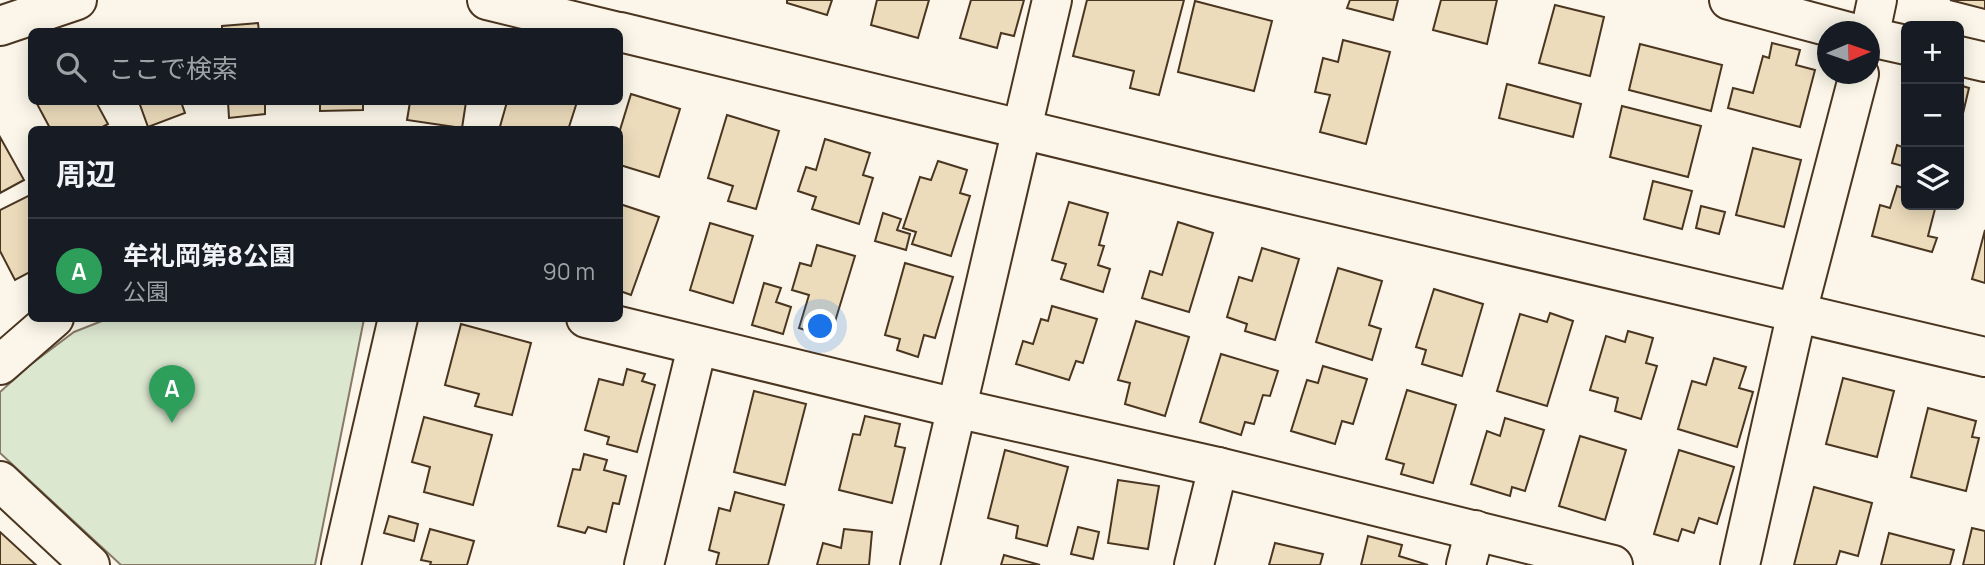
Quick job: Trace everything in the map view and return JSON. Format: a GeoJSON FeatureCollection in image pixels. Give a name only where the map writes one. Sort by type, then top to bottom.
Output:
{"type":"FeatureCollection","features":[{"type":"Feature","properties":{"kind":"street"},"geometry":{"type":"LineString","coordinates":[[0,26],[77,0]]}},
{"type":"Feature","properties":{"kind":"street"},"geometry":{"type":"LineString","coordinates":[[487,0],[602,28]]}},
{"type":"Feature","properties":{"kind":"street"},"geometry":{"type":"LineString","coordinates":[[919,565],[1052,0]]}},
{"type":"Feature","properties":{"kind":"street"},"geometry":{"type":"LineString","coordinates":[[1728,0],[1817,23]]}},
{"type":"Feature","properties":{"kind":"street"},"geometry":{"type":"LineString","coordinates":[[1873,21],[1877,0]]}},
{"type":"Feature","properties":{"kind":"street"},"geometry":{"type":"LineString","coordinates":[[623,33],[1985,357]]}},
{"type":"Feature","properties":{"kind":"street"},"geometry":{"type":"LineString","coordinates":[[1880,38],[1901,44]]}},
{"type":"Feature","properties":{"kind":"street"},"geometry":{"type":"LineString","coordinates":[[1964,58],[1985,62]]}},
{"type":"Feature","properties":{"kind":"street"},"geometry":{"type":"LineString","coordinates":[[1740,565],[1797,312],[1856,84]]}},
{"type":"Feature","properties":{"kind":"street"},"geometry":{"type":"LineString","coordinates":[[0,365],[49,322]]}},
{"type":"Feature","properties":{"kind":"street"},"geometry":{"type":"LineString","coordinates":[[341,565],[397,322]]}},
{"type":"Feature","properties":{"kind":"street"},"geometry":{"type":"LineString","coordinates":[[602,322],[956,408],[1218,467],[1470,547],[1614,565]]}},
{"type":"Feature","properties":{"kind":"street"},"geometry":{"type":"LineString","coordinates":[[644,565],[697,346]]}},
{"type":"Feature","properties":{"kind":"street"},"geometry":{"type":"LineString","coordinates":[[1194,565],[1218,467]]}},
{"type":"Feature","properties":{"kind":"street"},"geometry":{"type":"LineString","coordinates":[[0,481],[90,565]]}},
{"type":"Feature","properties":{"kind":"green space"},"geometry":{"type":"Polygon","coordinates":[[[99,322],[363,322],[315,565],[121,565],[0,453],[0,392],[74,332],[99,322]]]}},
{"type":"Feature","properties":{"kind":"building"},"geometry":{"type":"Polygon","coordinates":[[[787,0],[832,0],[827,15],[787,3],[787,0]]]}},
{"type":"Feature","properties":{"kind":"building"},"geometry":{"type":"Polygon","coordinates":[[[877,0],[929,0],[918,38],[871,25],[877,0]]]}},
{"type":"Feature","properties":{"kind":"building"},"geometry":{"type":"Polygon","coordinates":[[[971,0],[1024,0],[1014,36],[1001,33],[997,48],[960,38],[971,0]]]}},
{"type":"Feature","properties":{"kind":"building"},"geometry":{"type":"Polygon","coordinates":[[[1087,0],[1184,0],[1159,95],[1130,88],[1134,71],[1073,56],[1087,0]]]}},
{"type":"Feature","properties":{"kind":"building"},"geometry":{"type":"Polygon","coordinates":[[[1350,0],[1398,0],[1393,20],[1347,8],[1350,0]]]}},
{"type":"Feature","properties":{"kind":"building"},"geometry":{"type":"Polygon","coordinates":[[[1441,0],[1497,0],[1487,44],[1433,30],[1441,0]]]}},
{"type":"Feature","properties":{"kind":"building"},"geometry":{"type":"Polygon","coordinates":[[[1950,0],[1985,0],[1985,9],[1950,0]]]}},
{"type":"Feature","properties":{"kind":"building"},"geometry":{"type":"Polygon","coordinates":[[[1195,1],[1272,21],[1254,91],[1178,72],[1195,1]]]}},
{"type":"Feature","properties":{"kind":"building"},"geometry":{"type":"Polygon","coordinates":[[[1555,5],[1604,17],[1590,76],[1539,63],[1555,5]]]}},
{"type":"Feature","properties":{"kind":"building"},"geometry":{"type":"Polygon","coordinates":[[[258,23],[259,28],[222,28],[258,23]]]}},
{"type":"Feature","properties":{"kind":"building"},"geometry":{"type":"Polygon","coordinates":[[[1343,40],[1390,52],[1366,144],[1320,132],[1330,95],[1315,92],[1323,58],[1338,62],[1343,40]]]}},
{"type":"Feature","properties":{"kind":"building"},"geometry":{"type":"Polygon","coordinates":[[[1772,43],[1800,50],[1796,65],[1815,70],[1800,127],[1728,108],[1733,88],[1753,93],[1763,56],[1769,58],[1772,43]]]}},
{"type":"Feature","properties":{"kind":"building"},"geometry":{"type":"Polygon","coordinates":[[[1640,44],[1722,65],[1711,111],[1629,90],[1640,44]]]}},
{"type":"Feature","properties":{"kind":"building"},"geometry":{"type":"Polygon","coordinates":[[[1507,84],[1581,104],[1573,137],[1499,118],[1507,84]]]}},
{"type":"Feature","properties":{"kind":"building"},"geometry":{"type":"Polygon","coordinates":[[[1964,86],[1969,88],[1964,109],[1964,86]]]}},
{"type":"Feature","properties":{"kind":"building"},"geometry":{"type":"Polygon","coordinates":[[[631,94],[680,109],[659,177],[623,166],[621,126],[631,94]]]}},
{"type":"Feature","properties":{"kind":"building"},"geometry":{"type":"Polygon","coordinates":[[[38,105],[98,105],[108,124],[104,126],[49,126],[38,105]]]}},
{"type":"Feature","properties":{"kind":"building"},"geometry":{"type":"Polygon","coordinates":[[[140,105],[182,105],[185,113],[148,126],[140,105]]]}},
{"type":"Feature","properties":{"kind":"building"},"geometry":{"type":"Polygon","coordinates":[[[228,105],[265,105],[265,114],[229,118],[228,105]]]}},
{"type":"Feature","properties":{"kind":"building"},"geometry":{"type":"Polygon","coordinates":[[[320,105],[363,105],[363,110],[320,111],[320,105]]]}},
{"type":"Feature","properties":{"kind":"building"},"geometry":{"type":"Polygon","coordinates":[[[410,105],[466,105],[462,126],[407,120],[410,105]]]}},
{"type":"Feature","properties":{"kind":"building"},"geometry":{"type":"Polygon","coordinates":[[[506,105],[576,105],[569,126],[500,126],[506,105]]]}},
{"type":"Feature","properties":{"kind":"building"},"geometry":{"type":"Polygon","coordinates":[[[1622,106],[1701,126],[1688,177],[1610,157],[1622,106]]]}},
{"type":"Feature","properties":{"kind":"building"},"geometry":{"type":"Polygon","coordinates":[[[727,115],[779,131],[756,209],[728,201],[733,186],[708,178],[727,115]]]}},
{"type":"Feature","properties":{"kind":"building"},"geometry":{"type":"Polygon","coordinates":[[[0,137],[24,180],[0,193],[0,137]]]}},
{"type":"Feature","properties":{"kind":"building"},"geometry":{"type":"Polygon","coordinates":[[[825,139],[870,153],[863,175],[873,178],[859,224],[812,209],[816,197],[798,191],[806,167],[816,170],[825,139]]]}},
{"type":"Feature","properties":{"kind":"building"},"geometry":{"type":"Polygon","coordinates":[[[1897,145],[1901,146],[1901,166],[1892,163],[1897,145]]]}},
{"type":"Feature","properties":{"kind":"building"},"geometry":{"type":"Polygon","coordinates":[[[1753,148],[1801,160],[1784,227],[1736,215],[1753,148]]]}},
{"type":"Feature","properties":{"kind":"building"},"geometry":{"type":"Polygon","coordinates":[[[938,161],[967,170],[960,193],[970,196],[951,256],[912,244],[916,232],[903,228],[920,177],[931,180],[938,161]]]}},
{"type":"Feature","properties":{"kind":"building"},"geometry":{"type":"Polygon","coordinates":[[[1653,181],[1692,191],[1682,229],[1644,219],[1653,181]]]}},
{"type":"Feature","properties":{"kind":"building"},"geometry":{"type":"Polygon","coordinates":[[[1897,186],[1901,187],[1901,210],[1935,210],[1928,236],[1937,238],[1932,252],[1872,236],[1880,205],[1890,208],[1897,186]]]}},
{"type":"Feature","properties":{"kind":"building"},"geometry":{"type":"Polygon","coordinates":[[[28,196],[28,273],[15,280],[0,251],[0,210],[28,196]]]}},
{"type":"Feature","properties":{"kind":"building"},"geometry":{"type":"Polygon","coordinates":[[[1069,202],[1108,213],[1099,245],[1104,246],[1098,265],[1110,269],[1103,292],[1061,279],[1066,264],[1052,260],[1069,202]]]}},
{"type":"Feature","properties":{"kind":"building"},"geometry":{"type":"Polygon","coordinates":[[[623,205],[659,217],[631,295],[623,292],[623,205]]]}},
{"type":"Feature","properties":{"kind":"building"},"geometry":{"type":"Polygon","coordinates":[[[1701,206],[1725,212],[1719,234],[1696,228],[1701,206]]]}},
{"type":"Feature","properties":{"kind":"building"},"geometry":{"type":"Polygon","coordinates":[[[883,213],[901,219],[897,230],[910,234],[906,250],[875,241],[883,213]]]}},
{"type":"Feature","properties":{"kind":"building"},"geometry":{"type":"Polygon","coordinates":[[[1178,222],[1213,233],[1189,312],[1142,298],[1150,271],[1162,275],[1178,222]]]}},
{"type":"Feature","properties":{"kind":"building"},"geometry":{"type":"Polygon","coordinates":[[[710,223],[753,236],[733,303],[690,290],[710,223]]]}},
{"type":"Feature","properties":{"kind":"building"},"geometry":{"type":"Polygon","coordinates":[[[1985,230],[1985,283],[1972,279],[1985,230]]]}},
{"type":"Feature","properties":{"kind":"building"},"geometry":{"type":"Polygon","coordinates":[[[817,245],[855,256],[830,338],[799,328],[809,295],[792,290],[800,263],[811,266],[817,245]]]}},
{"type":"Feature","properties":{"kind":"building"},"geometry":{"type":"Polygon","coordinates":[[[1262,248],[1299,259],[1275,340],[1245,331],[1247,324],[1227,317],[1239,277],[1252,281],[1262,248]]]}},
{"type":"Feature","properties":{"kind":"building"},"geometry":{"type":"Polygon","coordinates":[[[905,263],[953,277],[935,338],[924,335],[918,357],[897,350],[900,339],[885,335],[905,263]]]}},
{"type":"Feature","properties":{"kind":"building"},"geometry":{"type":"Polygon","coordinates":[[[1338,268],[1382,281],[1369,325],[1381,329],[1372,360],[1316,342],[1338,268]]]}},
{"type":"Feature","properties":{"kind":"building"},"geometry":{"type":"Polygon","coordinates":[[[764,283],[781,288],[776,302],[791,307],[783,334],[752,325],[764,283]]]}},
{"type":"Feature","properties":{"kind":"building"},"geometry":{"type":"Polygon","coordinates":[[[1434,289],[1483,304],[1462,376],[1422,364],[1426,350],[1416,347],[1434,289]]]}},
{"type":"Feature","properties":{"kind":"building"},"geometry":{"type":"Polygon","coordinates":[[[1052,306],[1097,319],[1083,363],[1076,361],[1069,380],[1016,364],[1023,341],[1033,344],[1041,319],[1048,321],[1052,306]]]}},
{"type":"Feature","properties":{"kind":"building"},"geometry":{"type":"Polygon","coordinates":[[[1550,313],[1573,321],[1547,406],[1497,391],[1520,314],[1547,322],[1550,313]]]}},
{"type":"Feature","properties":{"kind":"building"},"geometry":{"type":"Polygon","coordinates":[[[1136,321],[1189,337],[1165,416],[1125,404],[1130,383],[1118,380],[1136,321]]]}},
{"type":"Feature","properties":{"kind":"building"},"geometry":{"type":"Polygon","coordinates":[[[461,324],[531,343],[512,415],[475,406],[479,394],[445,385],[461,324]]]}},
{"type":"Feature","properties":{"kind":"building"},"geometry":{"type":"Polygon","coordinates":[[[1628,331],[1653,338],[1646,363],[1657,366],[1641,419],[1615,411],[1618,398],[1590,390],[1606,336],[1625,342],[1628,331]]]}},
{"type":"Feature","properties":{"kind":"building"},"geometry":{"type":"Polygon","coordinates":[[[1221,354],[1278,371],[1270,396],[1263,395],[1254,424],[1245,422],[1241,435],[1200,422],[1221,354]]]}},
{"type":"Feature","properties":{"kind":"building"},"geometry":{"type":"Polygon","coordinates":[[[1714,358],[1746,367],[1739,388],[1753,392],[1737,447],[1678,429],[1692,381],[1706,385],[1714,358]]]}},
{"type":"Feature","properties":{"kind":"building"},"geometry":{"type":"Polygon","coordinates":[[[1323,366],[1367,379],[1353,424],[1342,421],[1335,444],[1291,431],[1307,380],[1318,383],[1323,366]]]}},
{"type":"Feature","properties":{"kind":"building"},"geometry":{"type":"Polygon","coordinates":[[[627,369],[645,374],[642,381],[655,385],[637,452],[607,444],[609,437],[585,430],[599,379],[623,385],[627,369]]]}},
{"type":"Feature","properties":{"kind":"building"},"geometry":{"type":"Polygon","coordinates":[[[1843,378],[1894,391],[1877,457],[1826,444],[1843,378]]]}},
{"type":"Feature","properties":{"kind":"building"},"geometry":{"type":"Polygon","coordinates":[[[1407,390],[1456,405],[1433,483],[1401,474],[1404,464],[1386,459],[1407,390]]]}},
{"type":"Feature","properties":{"kind":"building"},"geometry":{"type":"Polygon","coordinates":[[[754,391],[806,404],[785,485],[734,472],[754,391]]]}},
{"type":"Feature","properties":{"kind":"building"},"geometry":{"type":"Polygon","coordinates":[[[1928,408],[1976,421],[1972,437],[1979,438],[1966,491],[1911,477],[1928,408]]]}},
{"type":"Feature","properties":{"kind":"building"},"geometry":{"type":"Polygon","coordinates":[[[865,416],[900,424],[895,446],[905,448],[892,503],[839,490],[853,434],[860,435],[865,416]]]}},
{"type":"Feature","properties":{"kind":"building"},"geometry":{"type":"Polygon","coordinates":[[[424,417],[492,435],[473,505],[424,492],[430,467],[412,462],[424,417]]]}},
{"type":"Feature","properties":{"kind":"building"},"geometry":{"type":"Polygon","coordinates":[[[1505,418],[1544,430],[1525,491],[1512,487],[1510,496],[1471,484],[1487,431],[1500,436],[1505,418]]]}},
{"type":"Feature","properties":{"kind":"building"},"geometry":{"type":"Polygon","coordinates":[[[1580,436],[1626,450],[1605,520],[1559,506],[1580,436]]]}},
{"type":"Feature","properties":{"kind":"building"},"geometry":{"type":"Polygon","coordinates":[[[1005,450],[1068,467],[1047,546],[1016,538],[1018,526],[988,518],[1005,450]]]}},
{"type":"Feature","properties":{"kind":"building"},"geometry":{"type":"Polygon","coordinates":[[[1679,450],[1734,467],[1717,524],[1699,518],[1694,533],[1682,529],[1678,541],[1654,534],[1679,450]]]}},
{"type":"Feature","properties":{"kind":"building"},"geometry":{"type":"Polygon","coordinates":[[[584,454],[607,460],[604,470],[626,476],[619,504],[613,503],[606,532],[588,527],[585,533],[558,526],[573,469],[580,470],[584,454]]]}},
{"type":"Feature","properties":{"kind":"building"},"geometry":{"type":"Polygon","coordinates":[[[1118,480],[1159,486],[1148,549],[1108,543],[1118,480]]]}},
{"type":"Feature","properties":{"kind":"building"},"geometry":{"type":"Polygon","coordinates":[[[1814,487],[1872,503],[1858,556],[1840,551],[1836,565],[1794,565],[1814,487]]]}},
{"type":"Feature","properties":{"kind":"building"},"geometry":{"type":"Polygon","coordinates":[[[735,492],[784,505],[768,565],[716,565],[719,553],[709,550],[719,508],[730,511],[735,492]]]}},
{"type":"Feature","properties":{"kind":"building"},"geometry":{"type":"Polygon","coordinates":[[[389,516],[418,524],[414,541],[384,533],[389,516]]]}},
{"type":"Feature","properties":{"kind":"building"},"geometry":{"type":"Polygon","coordinates":[[[1078,527],[1099,532],[1093,559],[1071,554],[1078,527]]]}},
{"type":"Feature","properties":{"kind":"building"},"geometry":{"type":"Polygon","coordinates":[[[1972,528],[1985,531],[1985,565],[1963,565],[1972,528]]]}},
{"type":"Feature","properties":{"kind":"building"},"geometry":{"type":"Polygon","coordinates":[[[430,529],[474,541],[467,565],[430,565],[431,562],[421,560],[430,529]]]}},
{"type":"Feature","properties":{"kind":"building"},"geometry":{"type":"Polygon","coordinates":[[[844,529],[872,532],[869,565],[817,565],[823,543],[841,548],[844,529]]]}},
{"type":"Feature","properties":{"kind":"building"},"geometry":{"type":"Polygon","coordinates":[[[0,532],[36,565],[0,565],[0,532]]]}},
{"type":"Feature","properties":{"kind":"building"},"geometry":{"type":"Polygon","coordinates":[[[1889,533],[1954,550],[1950,565],[1881,565],[1889,533]]]}},
{"type":"Feature","properties":{"kind":"building"},"geometry":{"type":"Polygon","coordinates":[[[1368,536],[1402,545],[1399,556],[1428,565],[1361,565],[1368,536]]]}},
{"type":"Feature","properties":{"kind":"building"},"geometry":{"type":"Polygon","coordinates":[[[1275,543],[1323,554],[1320,565],[1269,565],[1275,543]]]}},
{"type":"Feature","properties":{"kind":"building"},"geometry":{"type":"Polygon","coordinates":[[[1004,555],[1040,565],[1001,565],[1004,555]]]}},
{"type":"Feature","properties":{"kind":"place","name":"牟礼岡第8公園"},"geometry":{"type":"Point","coordinates":[172,423]}}]}
